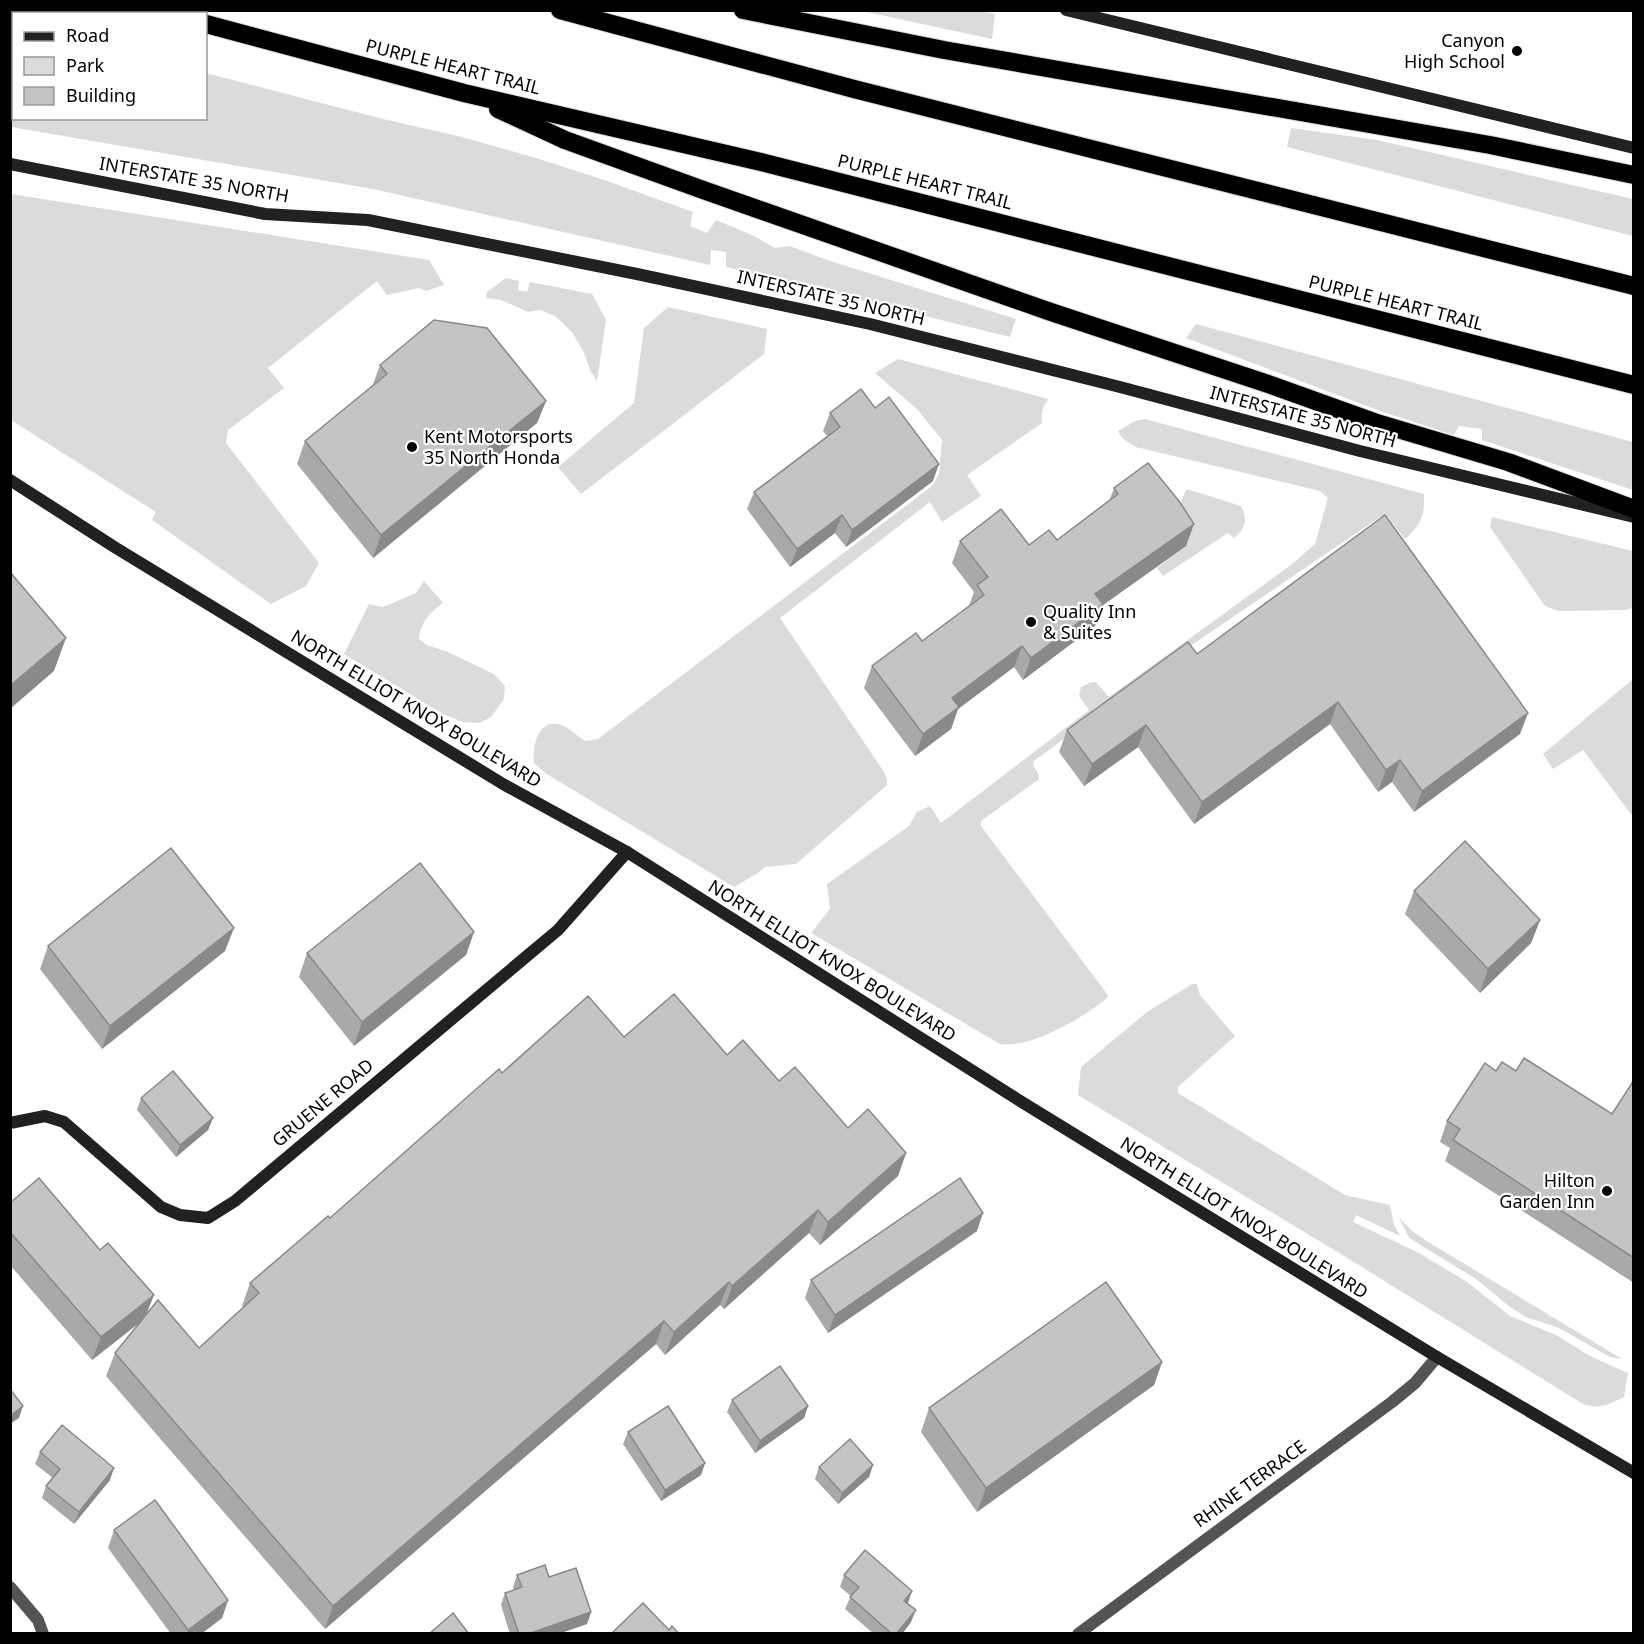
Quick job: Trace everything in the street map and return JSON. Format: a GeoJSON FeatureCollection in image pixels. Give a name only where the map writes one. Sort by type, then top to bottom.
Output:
{"type":"FeatureCollection","features":[{"type":"Feature","properties":{"kind":"highway"},"geometry":{"type":"LineString","coordinates":[[560,10],[854,89],[1634,286]]}},
{"type":"Feature","properties":{"kind":"highway"},"geometry":{"type":"LineString","coordinates":[[743,10],[944,50],[1490,145],[1634,175]]}},
{"type":"Feature","properties":{"kind":"highway","name":"PURPLE HEART TRAIL"},"geometry":{"type":"LineString","coordinates":[[207,24],[464,93],[761,162],[1634,385]]}},
{"type":"Feature","properties":{"kind":"highway"},"geometry":{"type":"LineString","coordinates":[[464,93],[565,140],[706,191],[1374,422],[1508,462],[1634,509]]}},
{"type":"Feature","properties":{"kind":"main road"},"geometry":{"type":"LineString","coordinates":[[1066,10],[1634,148]]}},
{"type":"Feature","properties":{"kind":"main road","name":"INTERSTATE 35 NORTH"},"geometry":{"type":"LineString","coordinates":[[10,164],[265,214],[368,220],[637,274],[858,322],[1120,387],[1360,451],[1634,517]]}},
{"type":"Feature","properties":{"kind":"main road","name":"NORTH ELLIOT KNOX BOULEVARD"},"geometry":{"type":"LineString","coordinates":[[10,480],[116,548],[503,784],[627,852],[1007,1093],[1437,1357],[1634,1473]]}},
{"type":"Feature","properties":{"kind":"main road","name":"GRUENE ROAD"},"geometry":{"type":"LineString","coordinates":[[10,1124],[45,1116],[64,1122],[161,1207],[180,1215],[208,1218],[234,1201],[558,930],[627,852]]}},
{"type":"Feature","properties":{"kind":"street","name":"RHINE TERRACE"},"geometry":{"type":"LineString","coordinates":[[1078,1634],[1392,1402],[1415,1383],[1437,1357]]}},
{"type":"Feature","properties":{"kind":"street"},"geometry":{"type":"LineString","coordinates":[[10,1587],[38,1620],[44,1634]]}},
{"type":"Feature","properties":{"kind":"green space"},"geometry":{"type":"Polygon","coordinates":[[[862,11],[980,11],[995,14],[992,39],[862,11]]]}},
{"type":"Feature","properties":{"kind":"green space"},"geometry":{"type":"Polygon","coordinates":[[[10,23],[12,23],[12,120],[207,120],[207,73],[533,157],[693,212],[690,226],[707,233],[716,220],[752,235],[775,248],[790,246],[830,261],[1016,319],[1010,337],[726,267],[726,252],[711,250],[710,265],[373,189],[11,127],[10,23]]]}},
{"type":"Feature","properties":{"kind":"green space"},"geometry":{"type":"Polygon","coordinates":[[[1291,128],[1377,140],[1633,199],[1633,236],[1287,147],[1291,128]]]}},
{"type":"Feature","properties":{"kind":"green space"},"geometry":{"type":"Polygon","coordinates":[[[11,194],[429,260],[444,285],[426,291],[419,288],[387,295],[377,281],[268,368],[284,388],[228,430],[226,443],[319,563],[306,586],[271,604],[152,520],[156,512],[11,420],[11,194]]]}},
{"type":"Feature","properties":{"kind":"green space"},"geometry":{"type":"Polygon","coordinates":[[[506,278],[519,281],[518,290],[527,292],[530,282],[592,294],[606,320],[597,381],[572,332],[555,316],[540,310],[528,312],[501,300],[486,298],[487,292],[506,278]]]}},
{"type":"Feature","properties":{"kind":"green space"},"geometry":{"type":"Polygon","coordinates":[[[668,307],[767,329],[764,354],[581,494],[558,467],[634,403],[644,328],[668,307]]]}},
{"type":"Feature","properties":{"kind":"green space"},"geometry":{"type":"Polygon","coordinates":[[[1196,324],[1633,442],[1633,490],[1482,440],[1482,429],[1459,426],[1454,435],[1380,411],[1186,338],[1196,324]]]}},
{"type":"Feature","properties":{"kind":"green space"},"geometry":{"type":"Polygon","coordinates":[[[898,359],[1049,399],[1043,410],[1042,423],[967,475],[981,496],[942,522],[930,502],[780,618],[884,772],[887,785],[796,864],[765,867],[734,887],[545,773],[534,763],[534,749],[538,735],[547,725],[553,724],[564,726],[585,741],[598,739],[932,486],[939,474],[942,440],[917,409],[875,373],[898,359]]]}},
{"type":"Feature","properties":{"kind":"green space"},"geometry":{"type":"Polygon","coordinates":[[[1145,419],[1424,494],[1423,514],[1415,529],[1405,539],[1387,516],[1380,517],[1186,649],[1034,761],[1033,765],[1039,779],[981,821],[981,826],[1108,995],[1085,1014],[1041,1037],[1027,1042],[1000,1044],[811,933],[830,909],[827,884],[909,826],[917,812],[930,806],[941,823],[1089,710],[1079,696],[1081,687],[1096,682],[1109,697],[1291,565],[1315,544],[1328,498],[1320,491],[1136,447],[1119,434],[1118,431],[1135,421],[1145,419]]]}},
{"type":"Feature","properties":{"kind":"green space"},"geometry":{"type":"Polygon","coordinates":[[[1187,489],[1241,506],[1245,523],[1234,538],[1228,533],[1163,576],[1157,568],[1186,546],[1180,510],[1187,489]]]}},
{"type":"Feature","properties":{"kind":"green space"},"geometry":{"type":"Polygon","coordinates":[[[1492,517],[1633,551],[1633,608],[1558,611],[1545,606],[1490,527],[1492,517]]]}},
{"type":"Feature","properties":{"kind":"green space"},"geometry":{"type":"Polygon","coordinates":[[[424,581],[443,603],[434,610],[421,627],[419,639],[427,645],[448,652],[494,674],[505,686],[504,699],[491,717],[479,723],[463,722],[443,714],[344,654],[369,604],[383,607],[416,593],[424,581]]]}},
{"type":"Feature","properties":{"kind":"green space"},"geometry":{"type":"Polygon","coordinates":[[[1633,679],[1633,817],[1583,750],[1553,769],[1543,754],[1633,679]]]}},
{"type":"Feature","properties":{"kind":"green space"},"geometry":{"type":"Polygon","coordinates":[[[1192,984],[1197,984],[1200,995],[1235,1036],[1178,1087],[1178,1093],[1345,1195],[1390,1205],[1394,1225],[1400,1236],[1356,1215],[1353,1222],[1419,1253],[1467,1282],[1510,1316],[1556,1335],[1590,1356],[1628,1373],[1624,1397],[1600,1406],[1583,1404],[1078,1095],[1081,1067],[1147,1012],[1192,984]]]}},
{"type":"Feature","properties":{"kind":"green space"},"geometry":{"type":"Polygon","coordinates":[[[1399,1217],[1412,1231],[1425,1240],[1622,1359],[1610,1357],[1559,1328],[1526,1317],[1510,1307],[1476,1279],[1409,1238],[1399,1217]]]}},
{"type":"Feature","properties":{"kind":"building","name":"Kent Motorsports 35 North Honda"},"geometry":{"type":"Polygon","coordinates":[[[434,320],[487,328],[546,401],[381,535],[305,441],[387,374],[380,365],[434,320]]]}},
{"type":"Feature","properties":{"kind":"building"},"geometry":{"type":"Polygon","coordinates":[[[861,389],[875,408],[889,397],[939,464],[852,530],[842,515],[797,549],[754,492],[840,427],[830,413],[861,389]]]}},
{"type":"Feature","properties":{"kind":"building","name":"Quality Inn & Suites"},"geometry":{"type":"Polygon","coordinates":[[[1148,463],[1179,501],[1194,524],[1095,594],[1103,604],[1031,658],[1022,646],[952,698],[959,707],[923,734],[872,666],[916,633],[922,641],[984,595],[977,585],[988,577],[960,541],[1001,509],[1029,545],[1049,530],[1057,540],[1118,494],[1114,488],[1148,463]]]}},
{"type":"Feature","properties":{"kind":"building"},"geometry":{"type":"Polygon","coordinates":[[[1385,515],[1528,713],[1422,791],[1400,760],[1386,770],[1338,702],[1202,802],[1146,725],[1092,764],[1067,730],[1188,642],[1197,654],[1385,515]]]}},
{"type":"Feature","properties":{"kind":"building"},"geometry":{"type":"Polygon","coordinates":[[[10,572],[66,638],[10,686],[10,572]]]}},
{"type":"Feature","properties":{"kind":"building"},"geometry":{"type":"Polygon","coordinates":[[[1465,841],[1540,920],[1488,969],[1414,891],[1465,841]]]}},
{"type":"Feature","properties":{"kind":"building"},"geometry":{"type":"Polygon","coordinates":[[[171,848],[234,928],[110,1026],[48,946],[171,848]]]}},
{"type":"Feature","properties":{"kind":"building"},"geometry":{"type":"Polygon","coordinates":[[[420,863],[474,932],[362,1022],[307,953],[420,863]]]}},
{"type":"Feature","properties":{"kind":"building"},"geometry":{"type":"Polygon","coordinates":[[[674,994],[727,1055],[743,1040],[779,1081],[795,1067],[848,1128],[868,1109],[906,1153],[828,1222],[818,1210],[732,1286],[729,1282],[674,1332],[664,1321],[333,1606],[115,1353],[158,1300],[199,1348],[259,1293],[250,1283],[328,1216],[330,1218],[499,1069],[502,1073],[588,996],[624,1037],[674,994]]]}},
{"type":"Feature","properties":{"kind":"building"},"geometry":{"type":"Polygon","coordinates":[[[1524,1058],[1612,1114],[1634,1080],[1634,1258],[1453,1140],[1460,1129],[1447,1121],[1485,1063],[1496,1071],[1502,1062],[1516,1071],[1524,1058]]]}},
{"type":"Feature","properties":{"kind":"building"},"geometry":{"type":"Polygon","coordinates":[[[173,1071],[213,1118],[180,1145],[141,1098],[173,1071]]]}},
{"type":"Feature","properties":{"kind":"building"},"geometry":{"type":"Polygon","coordinates":[[[39,1178],[100,1250],[108,1243],[154,1295],[101,1337],[10,1232],[10,1203],[39,1178]]]}},
{"type":"Feature","properties":{"kind":"building"},"geometry":{"type":"Polygon","coordinates":[[[960,1178],[983,1213],[835,1315],[811,1280],[960,1178]]]}},
{"type":"Feature","properties":{"kind":"building"},"geometry":{"type":"Polygon","coordinates":[[[1106,1282],[1162,1362],[986,1488],[929,1408],[1106,1282]]]}},
{"type":"Feature","properties":{"kind":"building"},"geometry":{"type":"Polygon","coordinates":[[[780,1366],[808,1406],[760,1441],[732,1400],[780,1366]]]}},
{"type":"Feature","properties":{"kind":"building"},"geometry":{"type":"Polygon","coordinates":[[[10,1389],[23,1406],[10,1416],[10,1389]]]}},
{"type":"Feature","properties":{"kind":"building"},"geometry":{"type":"Polygon","coordinates":[[[668,1406],[705,1463],[665,1490],[628,1432],[668,1406]]]}},
{"type":"Feature","properties":{"kind":"building"},"geometry":{"type":"Polygon","coordinates":[[[62,1425],[114,1468],[79,1512],[46,1486],[60,1469],[40,1452],[62,1425]]]}},
{"type":"Feature","properties":{"kind":"building"},"geometry":{"type":"Polygon","coordinates":[[[850,1439],[873,1465],[842,1493],[819,1467],[850,1439]]]}},
{"type":"Feature","properties":{"kind":"building"},"geometry":{"type":"Polygon","coordinates":[[[155,1500],[228,1600],[188,1630],[114,1530],[155,1500]]]}},
{"type":"Feature","properties":{"kind":"building"},"geometry":{"type":"Polygon","coordinates":[[[865,1550],[912,1591],[904,1601],[916,1610],[896,1634],[892,1634],[850,1597],[859,1587],[844,1575],[865,1550]]]}},
{"type":"Feature","properties":{"kind":"building"},"geometry":{"type":"Polygon","coordinates":[[[545,1565],[549,1577],[576,1568],[591,1612],[528,1634],[519,1634],[505,1593],[522,1587],[517,1575],[545,1565]]]}},
{"type":"Feature","properties":{"kind":"building"},"geometry":{"type":"Polygon","coordinates":[[[643,1603],[669,1630],[672,1626],[679,1634],[612,1633],[643,1603]]]}},
{"type":"Feature","properties":{"kind":"building"},"geometry":{"type":"Polygon","coordinates":[[[453,1613],[469,1634],[429,1634],[453,1613]]]}},
{"type":"Feature","properties":{"kind":"place","name":"Canyon High School"},"geometry":{"type":"Point","coordinates":[1517,51]}},
{"type":"Feature","properties":{"kind":"place","name":"Kent Motorsports 35 North Honda"},"geometry":{"type":"Point","coordinates":[412,447]}},
{"type":"Feature","properties":{"kind":"place","name":"Quality Inn & Suites"},"geometry":{"type":"Point","coordinates":[1031,622]}},
{"type":"Feature","properties":{"kind":"place","name":"Hilton Garden Inn"},"geometry":{"type":"Point","coordinates":[1607,1191]}}]}
